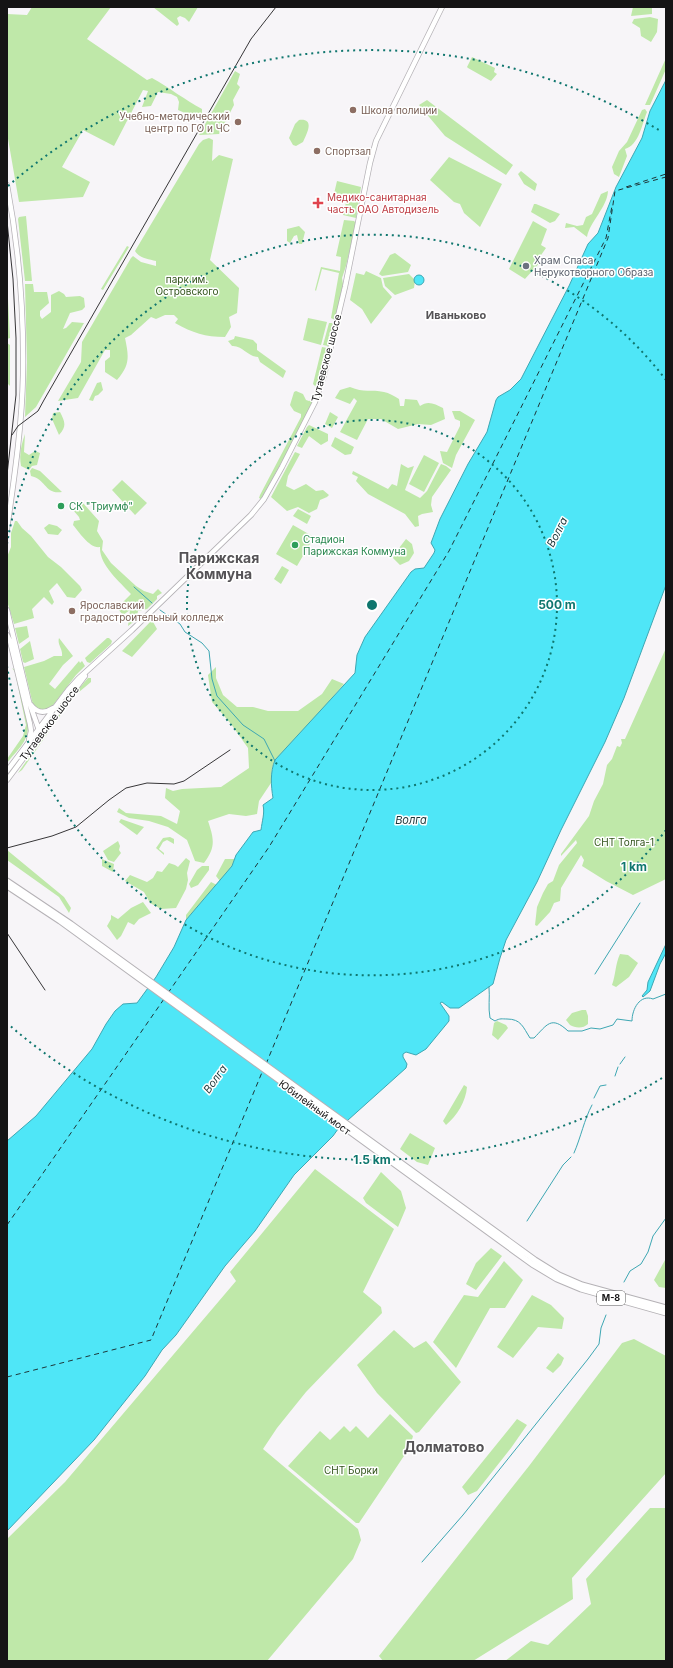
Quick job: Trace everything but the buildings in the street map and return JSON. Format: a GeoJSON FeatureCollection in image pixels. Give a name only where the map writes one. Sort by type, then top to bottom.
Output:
{"type":"FeatureCollection","features":[{"type":"Feature","properties":{"kind":"highway"},"geometry":{"type":"LineString","coordinates":[[7,881],[75,930]]}},
{"type":"Feature","properties":{"kind":"highway"},"geometry":{"type":"LineString","coordinates":[[7,886],[75,930]]}},
{"type":"Feature","properties":{"kind":"highway","name":"Юбилейный мост"},"geometry":{"type":"LineString","coordinates":[[75,930],[517,1253],[558,1277]]}},
{"type":"Feature","properties":{"kind":"highway","name":"М-8"},"geometry":{"type":"LineString","coordinates":[[558,1277],[595,1289],[666,1308]]}},
{"type":"Feature","properties":{"kind":"highway","name":"М-8"},"geometry":{"type":"LineString","coordinates":[[558,1277],[594,1294],[666,1313]]}},
{"type":"Feature","properties":{"kind":"main road","name":"Тутаевское шоссе"},"geometry":{"type":"LineString","coordinates":[[7,771],[68,690],[251,515],[264,499],[315,402],[324,375],[345,287],[370,163],[376,141],[442,7]]}},
{"type":"Feature","properties":{"kind":"main road"},"geometry":{"type":"LineString","coordinates":[[7,185],[14,226],[20,283],[23,376],[20,424],[7,529]]}},
{"type":"Feature","properties":{"kind":"main road"},"geometry":{"type":"LineString","coordinates":[[7,612],[18,664],[29,702],[39,728],[36,740]]}},
{"type":"Feature","properties":{"kind":"main road"},"geometry":{"type":"LineString","coordinates":[[7,635],[12,640]]}},
{"type":"Feature","properties":{"kind":"main road"},"geometry":{"type":"LineString","coordinates":[[18,664],[31,730],[29,742]]}},
{"type":"Feature","properties":{"kind":"main road","name":"Тутаевское шоссе"},"geometry":{"type":"LineString","coordinates":[[7,780],[86,673]]}},
{"type":"Feature","properties":{"kind":"main road"},"geometry":{"type":"LineString","coordinates":[[29,702],[38,712],[44,713],[54,708]]}},
{"type":"Feature","properties":{"kind":"green space"},"geometry":{"type":"Polygon","coordinates":[[[32,7],[111,7],[87,39],[147,80],[152,78],[202,109],[202,116],[199,119],[178,110],[179,102],[177,97],[171,94],[158,92],[151,106],[142,107],[148,91],[143,90],[114,146],[83,130],[62,167],[90,182],[83,197],[19,202],[7,133],[7,14],[27,15],[32,7]]]}},
{"type":"Feature","properties":{"kind":"green space"},"geometry":{"type":"Polygon","coordinates":[[[153,7],[198,7],[189,22],[180,16],[177,18],[179,24],[177,26],[153,7]]]}},
{"type":"Feature","properties":{"kind":"green space"},"geometry":{"type":"Polygon","coordinates":[[[633,7],[652,7],[652,14],[631,16],[633,7]]]}},
{"type":"Feature","properties":{"kind":"green space"},"geometry":{"type":"Polygon","coordinates":[[[650,17],[658,19],[657,32],[651,42],[641,36],[640,28],[632,23],[634,19],[650,17]]]}},
{"type":"Feature","properties":{"kind":"green space"},"geometry":{"type":"Polygon","coordinates":[[[472,57],[495,68],[494,72],[497,74],[491,81],[467,67],[472,57]]]}},
{"type":"Feature","properties":{"kind":"green space"},"geometry":{"type":"Polygon","coordinates":[[[666,58],[666,69],[650,105],[645,105],[666,58]]]}},
{"type":"Feature","properties":{"kind":"green space"},"geometry":{"type":"Polygon","coordinates":[[[235,71],[240,74],[237,84],[240,87],[233,100],[234,105],[219,134],[199,135],[235,71]]]}},
{"type":"Feature","properties":{"kind":"green space"},"geometry":{"type":"Polygon","coordinates":[[[427,100],[513,165],[506,175],[445,136],[419,105],[427,100]]]}},
{"type":"Feature","properties":{"kind":"green space"},"geometry":{"type":"Polygon","coordinates":[[[645,109],[647,112],[637,139],[630,147],[625,149],[627,156],[619,177],[614,174],[612,167],[619,151],[627,142],[642,110],[645,109]]]}},
{"type":"Feature","properties":{"kind":"green space"},"geometry":{"type":"Polygon","coordinates":[[[299,120],[304,120],[309,124],[308,131],[303,142],[296,146],[293,145],[289,138],[295,124],[299,120]]]}},
{"type":"Feature","properties":{"kind":"green space","name":"парк им. Островского"},"geometry":{"type":"Polygon","coordinates":[[[209,138],[213,140],[212,161],[219,155],[233,159],[210,260],[239,288],[237,313],[229,317],[231,327],[225,337],[211,336],[193,332],[175,323],[178,319],[174,315],[165,315],[156,319],[151,317],[131,335],[125,338],[128,356],[124,370],[117,380],[105,372],[105,361],[110,357],[110,350],[105,350],[78,398],[58,401],[81,362],[82,342],[131,258],[133,256],[141,262],[156,266],[156,261],[141,257],[135,251],[199,144],[203,140],[209,138]]]}},
{"type":"Feature","properties":{"kind":"green space"},"geometry":{"type":"Polygon","coordinates":[[[449,157],[502,184],[480,227],[464,213],[460,204],[454,202],[430,180],[449,157]]]}},
{"type":"Feature","properties":{"kind":"green space"},"geometry":{"type":"Polygon","coordinates":[[[521,171],[537,184],[535,191],[524,184],[518,174],[521,171]]]}},
{"type":"Feature","properties":{"kind":"green space"},"geometry":{"type":"Polygon","coordinates":[[[337,181],[361,187],[356,218],[343,215],[346,202],[333,198],[337,181]]]}},
{"type":"Feature","properties":{"kind":"green space"},"geometry":{"type":"Polygon","coordinates":[[[608,191],[605,203],[591,225],[587,237],[574,227],[565,228],[566,223],[577,226],[583,225],[586,217],[592,214],[601,194],[608,191]]]}},
{"type":"Feature","properties":{"kind":"green space"},"geometry":{"type":"Polygon","coordinates":[[[534,204],[560,214],[555,221],[550,223],[531,212],[534,204]]]}},
{"type":"Feature","properties":{"kind":"green space"},"geometry":{"type":"Polygon","coordinates":[[[26,216],[32,281],[25,281],[18,219],[19,217],[26,216]]]}},
{"type":"Feature","properties":{"kind":"green space"},"geometry":{"type":"Polygon","coordinates":[[[344,220],[354,221],[356,223],[342,278],[343,284],[335,320],[331,318],[339,273],[322,269],[316,291],[315,290],[321,267],[340,271],[341,257],[336,256],[344,220]]]}},
{"type":"Feature","properties":{"kind":"green space"},"geometry":{"type":"Polygon","coordinates":[[[533,221],[547,229],[541,245],[546,248],[539,258],[542,259],[540,262],[525,279],[509,269],[533,221]]]}},
{"type":"Feature","properties":{"kind":"green space"},"geometry":{"type":"Polygon","coordinates":[[[299,226],[305,232],[302,244],[299,244],[297,235],[294,236],[290,243],[287,241],[287,229],[299,226]]]}},
{"type":"Feature","properties":{"kind":"green space"},"geometry":{"type":"Polygon","coordinates":[[[127,246],[129,247],[103,290],[101,289],[127,246]]]}},
{"type":"Feature","properties":{"kind":"green space"},"geometry":{"type":"Polygon","coordinates":[[[395,253],[411,265],[408,272],[382,276],[379,274],[390,255],[395,253]]]}},
{"type":"Feature","properties":{"kind":"green space"},"geometry":{"type":"Polygon","coordinates":[[[366,271],[381,278],[383,287],[392,297],[371,324],[362,309],[350,300],[356,273],[364,275],[366,271]]]}},
{"type":"Feature","properties":{"kind":"green space"},"geometry":{"type":"Polygon","coordinates":[[[409,274],[415,280],[414,288],[395,295],[385,286],[383,278],[409,274]]]}},
{"type":"Feature","properties":{"kind":"green space"},"geometry":{"type":"Polygon","coordinates":[[[7,279],[10,338],[7,339],[7,279]]]}},
{"type":"Feature","properties":{"kind":"green space"},"geometry":{"type":"Polygon","coordinates":[[[25,284],[33,284],[34,292],[47,292],[49,303],[40,311],[40,316],[42,319],[51,312],[51,295],[59,291],[66,297],[80,296],[84,298],[85,307],[82,310],[70,313],[63,329],[72,322],[84,323],[36,407],[25,417],[27,362],[25,284]]]}},
{"type":"Feature","properties":{"kind":"green space"},"geometry":{"type":"Polygon","coordinates":[[[308,318],[327,322],[321,345],[303,340],[308,318]]]}},
{"type":"Feature","properties":{"kind":"green space"},"geometry":{"type":"Polygon","coordinates":[[[329,323],[333,323],[328,346],[323,345],[329,323]]]}},
{"type":"Feature","properties":{"kind":"green space"},"geometry":{"type":"Polygon","coordinates":[[[235,336],[253,340],[257,344],[257,350],[286,371],[283,378],[260,362],[258,357],[251,355],[239,347],[232,346],[228,341],[234,339],[235,336]]]}},
{"type":"Feature","properties":{"kind":"green space"},"geometry":{"type":"Polygon","coordinates":[[[7,343],[10,345],[10,386],[8,384],[7,343]]]}},
{"type":"Feature","properties":{"kind":"green space"},"geometry":{"type":"Polygon","coordinates":[[[322,347],[327,348],[317,388],[313,384],[322,347]]]}},
{"type":"Feature","properties":{"kind":"green space"},"geometry":{"type":"Polygon","coordinates":[[[101,382],[103,390],[95,396],[93,401],[89,400],[97,383],[101,382]]]}},
{"type":"Feature","properties":{"kind":"green space"},"geometry":{"type":"Polygon","coordinates":[[[350,387],[359,390],[388,393],[399,399],[400,406],[404,406],[405,399],[417,400],[420,406],[426,403],[434,404],[443,408],[445,419],[431,425],[418,424],[398,429],[381,419],[368,419],[357,440],[340,432],[357,401],[354,398],[350,404],[335,398],[340,390],[350,387]]]}},
{"type":"Feature","properties":{"kind":"green space"},"geometry":{"type":"Polygon","coordinates":[[[296,391],[303,394],[306,400],[309,401],[314,399],[305,420],[261,499],[259,498],[260,495],[301,417],[301,414],[294,411],[290,405],[294,392],[296,391]]]}},
{"type":"Feature","properties":{"kind":"green space"},"geometry":{"type":"Polygon","coordinates":[[[452,411],[460,411],[475,420],[456,455],[452,468],[443,463],[440,451],[447,452],[460,426],[460,421],[455,419],[452,411]]]}},
{"type":"Feature","properties":{"kind":"green space"},"geometry":{"type":"Polygon","coordinates":[[[60,412],[64,426],[59,435],[52,419],[53,413],[60,412]]]}},
{"type":"Feature","properties":{"kind":"green space"},"geometry":{"type":"Polygon","coordinates":[[[330,412],[338,417],[332,428],[325,424],[330,412]]]}},
{"type":"Feature","properties":{"kind":"green space"},"geometry":{"type":"Polygon","coordinates":[[[309,425],[328,434],[328,441],[321,445],[309,436],[302,448],[297,446],[309,425]]]}},
{"type":"Feature","properties":{"kind":"green space"},"geometry":{"type":"Polygon","coordinates":[[[25,434],[24,452],[29,455],[35,451],[40,453],[37,465],[32,466],[29,470],[21,466],[20,462],[22,442],[25,434]]]}},
{"type":"Feature","properties":{"kind":"green space"},"geometry":{"type":"Polygon","coordinates":[[[335,437],[354,447],[351,454],[345,455],[331,446],[335,437]]]}},
{"type":"Feature","properties":{"kind":"green space"},"geometry":{"type":"Polygon","coordinates":[[[295,452],[300,454],[288,476],[286,486],[294,490],[306,484],[316,491],[323,490],[329,495],[320,500],[317,509],[309,513],[298,507],[287,511],[271,497],[295,452]]]}},
{"type":"Feature","properties":{"kind":"green space"},"geometry":{"type":"Polygon","coordinates":[[[424,455],[439,463],[424,492],[409,484],[424,455]]]}},
{"type":"Feature","properties":{"kind":"green space"},"geometry":{"type":"Polygon","coordinates":[[[401,464],[408,468],[414,466],[405,490],[420,498],[427,491],[441,464],[451,470],[432,497],[431,505],[433,512],[418,516],[419,526],[415,527],[405,514],[368,494],[356,481],[358,477],[352,474],[353,471],[388,489],[392,484],[397,486],[401,464]]]}},
{"type":"Feature","properties":{"kind":"green space"},"geometry":{"type":"Polygon","coordinates":[[[32,468],[40,471],[62,492],[52,491],[40,480],[31,476],[30,471],[32,468]]]}},
{"type":"Feature","properties":{"kind":"green space"},"geometry":{"type":"Polygon","coordinates":[[[122,480],[147,503],[135,515],[112,490],[122,480]]]}},
{"type":"Feature","properties":{"kind":"green space"},"geometry":{"type":"Polygon","coordinates":[[[79,503],[83,503],[99,521],[97,531],[103,541],[102,550],[111,563],[136,586],[144,591],[153,594],[158,589],[162,593],[157,596],[157,599],[147,609],[138,611],[136,620],[128,626],[130,610],[123,615],[117,608],[131,594],[106,567],[100,547],[96,547],[89,543],[73,525],[74,521],[80,520],[73,510],[79,503]]]}},
{"type":"Feature","properties":{"kind":"green space"},"geometry":{"type":"Polygon","coordinates":[[[298,509],[311,516],[307,524],[293,516],[298,509]]]}},
{"type":"Feature","properties":{"kind":"green space"},"geometry":{"type":"Polygon","coordinates":[[[15,521],[17,521],[48,557],[61,567],[80,586],[82,590],[75,598],[67,597],[57,583],[49,591],[54,602],[52,605],[44,597],[32,609],[34,618],[14,624],[7,601],[7,557],[11,547],[11,533],[15,521]]]}},
{"type":"Feature","properties":{"kind":"green space"},"geometry":{"type":"Polygon","coordinates":[[[49,524],[57,526],[62,530],[58,535],[48,534],[44,528],[49,524]]]}},
{"type":"Feature","properties":{"kind":"green space","name":"Стадион Парижская Коммуна"},"geometry":{"type":"Polygon","coordinates":[[[293,525],[314,537],[297,566],[276,554],[293,525]]]}},
{"type":"Feature","properties":{"kind":"green space"},"geometry":{"type":"Polygon","coordinates":[[[406,539],[412,544],[414,553],[409,561],[400,565],[393,558],[406,539]]]}},
{"type":"Feature","properties":{"kind":"green space"},"geometry":{"type":"Polygon","coordinates":[[[282,566],[289,570],[281,584],[274,579],[282,566]]]}},
{"type":"Feature","properties":{"kind":"green space"},"geometry":{"type":"Polygon","coordinates":[[[152,620],[157,629],[132,657],[122,651],[152,620]]]}},
{"type":"Feature","properties":{"kind":"green space"},"geometry":{"type":"Polygon","coordinates":[[[27,626],[29,637],[19,644],[15,628],[27,626]]]}},
{"type":"Feature","properties":{"kind":"green space"},"geometry":{"type":"Polygon","coordinates":[[[59,638],[73,656],[63,665],[49,684],[55,689],[79,661],[80,663],[82,661],[85,666],[76,675],[51,708],[46,710],[38,710],[33,705],[24,667],[44,661],[54,656],[62,656],[59,638]]]}},
{"type":"Feature","properties":{"kind":"green space"},"geometry":{"type":"Polygon","coordinates":[[[107,638],[112,641],[111,644],[90,663],[87,662],[85,658],[107,638]]]}},
{"type":"Feature","properties":{"kind":"green space"},"geometry":{"type":"Polygon","coordinates":[[[30,641],[34,659],[25,663],[23,662],[20,649],[30,641]]]}},
{"type":"Feature","properties":{"kind":"green space","name":"СНТ Толга-1"},"geometry":{"type":"Polygon","coordinates":[[[666,648],[666,879],[633,895],[582,866],[584,860],[581,855],[561,888],[560,901],[554,903],[550,912],[537,926],[535,925],[537,907],[543,893],[548,884],[553,881],[559,865],[577,843],[576,840],[561,856],[561,854],[589,816],[594,801],[603,784],[607,765],[612,759],[617,746],[620,747],[622,743],[621,739],[625,739],[666,648]]]}},
{"type":"Feature","properties":{"kind":"green space"},"geometry":{"type":"Polygon","coordinates":[[[216,667],[216,678],[223,695],[237,707],[253,707],[268,711],[298,711],[322,694],[332,679],[344,684],[306,728],[275,760],[272,768],[271,783],[259,801],[257,814],[246,816],[229,814],[208,821],[212,833],[213,843],[211,852],[204,863],[195,861],[187,840],[168,827],[149,821],[129,818],[117,812],[119,808],[126,813],[161,816],[177,824],[180,811],[165,798],[166,788],[173,791],[182,789],[221,787],[249,768],[248,748],[231,724],[212,702],[208,675],[216,667]]]}},
{"type":"Feature","properties":{"kind":"green space"},"geometry":{"type":"Polygon","coordinates":[[[12,668],[15,670],[28,724],[28,730],[27,736],[22,745],[7,763],[7,759],[23,736],[26,725],[15,672],[12,668]]]}},
{"type":"Feature","properties":{"kind":"green space"},"geometry":{"type":"Polygon","coordinates":[[[88,678],[91,678],[91,682],[73,697],[22,770],[18,773],[70,699],[88,678]]]}},
{"type":"Feature","properties":{"kind":"green space"},"geometry":{"type":"Polygon","coordinates":[[[121,819],[144,827],[137,835],[119,822],[121,819]]]}},
{"type":"Feature","properties":{"kind":"green space"},"geometry":{"type":"Polygon","coordinates":[[[170,837],[174,839],[174,844],[167,840],[163,842],[159,849],[164,853],[164,855],[156,848],[163,838],[170,837]]]}},
{"type":"Feature","properties":{"kind":"green space"},"geometry":{"type":"Polygon","coordinates":[[[118,841],[120,846],[119,850],[121,853],[114,862],[108,860],[103,851],[118,841]]]}},
{"type":"Feature","properties":{"kind":"green space"},"geometry":{"type":"Polygon","coordinates":[[[7,850],[64,897],[71,908],[69,913],[59,897],[7,860],[7,850]]]}},
{"type":"Feature","properties":{"kind":"green space"},"geometry":{"type":"Polygon","coordinates":[[[186,858],[190,861],[187,873],[188,880],[186,889],[176,908],[161,909],[150,903],[144,892],[125,881],[130,875],[147,882],[153,878],[157,871],[162,872],[169,863],[178,867],[186,858]]]}},
{"type":"Feature","properties":{"kind":"green space"},"geometry":{"type":"Polygon","coordinates":[[[102,859],[114,864],[113,872],[102,866],[102,859]]]}},
{"type":"Feature","properties":{"kind":"green space"},"geometry":{"type":"Polygon","coordinates":[[[225,859],[235,859],[232,866],[220,881],[216,876],[225,859]]]}},
{"type":"Feature","properties":{"kind":"green space"},"geometry":{"type":"Polygon","coordinates":[[[202,866],[209,866],[209,870],[198,885],[191,888],[189,884],[197,870],[202,866]]]}},
{"type":"Feature","properties":{"kind":"green space"},"geometry":{"type":"Polygon","coordinates":[[[211,882],[217,885],[186,920],[186,915],[211,882]]]}},
{"type":"Feature","properties":{"kind":"green space"},"geometry":{"type":"Polygon","coordinates":[[[143,902],[151,913],[139,919],[134,925],[128,922],[121,936],[117,940],[107,926],[111,919],[111,915],[118,919],[131,908],[143,902]]]}},
{"type":"Feature","properties":{"kind":"green space"},"geometry":{"type":"Polygon","coordinates":[[[620,954],[628,955],[638,963],[629,977],[616,987],[612,985],[620,954]]]}},
{"type":"Feature","properties":{"kind":"green space"},"geometry":{"type":"Polygon","coordinates":[[[586,1010],[588,1024],[579,1028],[570,1025],[566,1020],[572,1013],[586,1010]]]}},
{"type":"Feature","properties":{"kind":"green space"},"geometry":{"type":"Polygon","coordinates":[[[497,1021],[506,1025],[508,1028],[498,1040],[492,1035],[494,1023],[497,1021]]]}},
{"type":"Feature","properties":{"kind":"green space"},"geometry":{"type":"Polygon","coordinates":[[[464,1085],[467,1087],[463,1103],[457,1113],[446,1125],[443,1121],[464,1085]]]}},
{"type":"Feature","properties":{"kind":"green space"},"geometry":{"type":"Polygon","coordinates":[[[410,1133],[435,1148],[428,1165],[417,1162],[400,1149],[410,1133]]]}},
{"type":"Feature","properties":{"kind":"green space"},"geometry":{"type":"Polygon","coordinates":[[[315,1169],[394,1229],[363,1292],[381,1307],[382,1313],[306,1392],[277,1428],[263,1449],[358,1529],[361,1540],[353,1559],[267,1661],[7,1661],[7,1539],[65,1482],[236,1281],[230,1272],[315,1169]]]}},
{"type":"Feature","properties":{"kind":"green space"},"geometry":{"type":"Polygon","coordinates":[[[381,1172],[401,1191],[406,1208],[398,1227],[366,1203],[363,1198],[381,1172]]]}},
{"type":"Feature","properties":{"kind":"green space"},"geometry":{"type":"Polygon","coordinates":[[[491,1248],[502,1256],[476,1290],[466,1284],[476,1263],[491,1248]]]}},
{"type":"Feature","properties":{"kind":"green space"},"geometry":{"type":"Polygon","coordinates":[[[665,1260],[666,1288],[659,1287],[654,1280],[665,1260]]]}},
{"type":"Feature","properties":{"kind":"green space"},"geometry":{"type":"Polygon","coordinates":[[[504,1261],[523,1280],[505,1308],[490,1308],[456,1368],[433,1342],[464,1295],[478,1297],[504,1261]]]}},
{"type":"Feature","properties":{"kind":"green space"},"geometry":{"type":"Polygon","coordinates":[[[532,1295],[551,1305],[564,1318],[562,1329],[538,1327],[513,1358],[497,1347],[532,1295]]]}},
{"type":"Feature","properties":{"kind":"green space"},"geometry":{"type":"Polygon","coordinates":[[[394,1330],[414,1348],[426,1341],[461,1382],[419,1432],[416,1433],[377,1393],[357,1365],[394,1330]]]}},
{"type":"Feature","properties":{"kind":"green space"},"geometry":{"type":"Polygon","coordinates":[[[634,1339],[666,1356],[666,1473],[572,1578],[573,1599],[473,1661],[383,1661],[379,1656],[529,1466],[622,1343],[634,1339]]]}},
{"type":"Feature","properties":{"kind":"green space"},"geometry":{"type":"Polygon","coordinates":[[[558,1353],[564,1358],[561,1365],[553,1373],[546,1368],[558,1353]]]}},
{"type":"Feature","properties":{"kind":"green space","name":"СНТ Борки"},"geometry":{"type":"Polygon","coordinates":[[[390,1414],[413,1436],[410,1447],[359,1523],[356,1523],[288,1466],[320,1431],[330,1440],[344,1426],[350,1432],[356,1426],[368,1438],[390,1414]]]}},
{"type":"Feature","properties":{"kind":"green space"},"geometry":{"type":"Polygon","coordinates":[[[517,1419],[527,1425],[477,1491],[468,1495],[462,1487],[517,1419]]]}},
{"type":"Feature","properties":{"kind":"green space"},"geometry":{"type":"Polygon","coordinates":[[[650,1508],[666,1508],[666,1661],[505,1661],[531,1641],[548,1645],[591,1604],[586,1579],[650,1508]]]}},
{"type":"Feature","properties":{"kind":"water","name":"Волга"},"geometry":{"type":"Polygon","coordinates":[[[666,80],[666,585],[624,698],[605,742],[537,882],[506,940],[493,984],[459,1008],[450,1008],[442,1002],[440,1003],[449,1016],[449,1021],[426,1049],[416,1055],[406,1052],[403,1054],[407,1064],[406,1068],[338,1129],[333,1136],[294,1175],[255,1231],[225,1266],[176,1335],[162,1350],[145,1376],[94,1440],[7,1531],[7,1141],[36,1116],[92,1049],[115,1011],[123,1004],[137,1003],[156,977],[174,947],[186,920],[232,866],[236,855],[253,832],[261,830],[264,814],[263,805],[273,798],[271,779],[275,760],[355,673],[357,655],[365,637],[411,572],[415,569],[424,568],[434,553],[435,550],[431,543],[440,519],[468,464],[487,432],[496,400],[498,397],[510,390],[521,379],[569,286],[588,244],[598,233],[616,187],[642,138],[650,111],[666,80]]]}},
{"type":"Feature","properties":{"kind":"water"},"geometry":{"type":"Polygon","coordinates":[[[417,275],[421,275],[423,276],[423,284],[417,285],[414,282],[414,278],[417,275]]]}},
{"type":"Feature","properties":{"kind":"water"},"geometry":{"type":"Polygon","coordinates":[[[666,944],[666,953],[660,964],[650,991],[643,997],[642,996],[647,990],[648,982],[666,944]]]}},
{"type":"Feature","properties":{"kind":"waterway"},"geometry":{"type":"LineString","coordinates":[[134,587],[152,603]]}},
{"type":"Feature","properties":{"kind":"waterway"},"geometry":{"type":"LineString","coordinates":[[160,610],[180,624],[185,632],[202,643],[209,651],[212,679],[217,696],[243,725],[264,739],[275,761]]}},
{"type":"Feature","properties":{"kind":"waterway"},"geometry":{"type":"LineString","coordinates":[[595,974],[640,903]]}},
{"type":"Feature","properties":{"kind":"waterway"},"geometry":{"type":"LineString","coordinates":[[489,987],[490,1018],[495,1021],[498,1019],[516,1020],[521,1024],[530,1038],[534,1038],[546,1026],[553,1023],[562,1026],[568,1031],[582,1031],[591,1028],[600,1029],[613,1025],[617,1019],[632,1021],[635,1007],[641,1001],[648,998],[653,999],[666,994]]}},
{"type":"Feature","properties":{"kind":"waterway"},"geometry":{"type":"LineString","coordinates":[[620,1064],[625,1057]]}},
{"type":"Feature","properties":{"kind":"waterway"},"geometry":{"type":"LineString","coordinates":[[615,1076],[618,1067]]}},
{"type":"Feature","properties":{"kind":"waterway"},"geometry":{"type":"LineString","coordinates":[[594,1098],[600,1086],[606,1085]]}},
{"type":"Feature","properties":{"kind":"waterway"},"geometry":{"type":"LineString","coordinates":[[574,1153],[592,1105]]}},
{"type":"Feature","properties":{"kind":"waterway"},"geometry":{"type":"LineString","coordinates":[[527,1221],[563,1165],[571,1157]]}},
{"type":"Feature","properties":{"kind":"waterway"},"geometry":{"type":"LineString","coordinates":[[624,1282],[630,1271],[641,1264],[648,1252],[653,1236],[666,1218]]}},
{"type":"Feature","properties":{"kind":"waterway"},"geometry":{"type":"LineString","coordinates":[[422,1562],[463,1515],[588,1359],[599,1344],[601,1328],[606,1315]]}},
{"type":"Feature","properties":{"kind":"ferry route"},"geometry":{"type":"LineString","coordinates":[[626,187],[666,174]]}},
{"type":"Feature","properties":{"kind":"ferry route"},"geometry":{"type":"LineString","coordinates":[[266,1064],[608,238],[615,191],[666,177]]}},
{"type":"Feature","properties":{"kind":"ferry route"},"geometry":{"type":"LineString","coordinates":[[168,993],[269,847],[449,551],[606,238],[612,206]]}},
{"type":"Feature","properties":{"kind":"ferry route"},"geometry":{"type":"LineString","coordinates":[[7,1225],[164,999]]}},
{"type":"Feature","properties":{"kind":"ferry route"},"geometry":{"type":"LineString","coordinates":[[7,1377],[151,1340],[263,1070]]}},
{"type":"Feature","properties":{"kind":"tram line"},"geometry":{"type":"LineString","coordinates":[[12,435],[18,426],[38,411],[251,39],[276,7]]}},
{"type":"Feature","properties":{"kind":"tram line"},"geometry":{"type":"LineString","coordinates":[[7,221],[13,279],[16,338],[16,395],[7,475]]}},
{"type":"Feature","properties":{"kind":"railway"},"geometry":{"type":"LineString","coordinates":[[7,848],[52,836],[76,827],[126,788],[147,783],[174,784],[184,781],[230,750]]}},
{"type":"Feature","properties":{"kind":"railway"},"geometry":{"type":"LineString","coordinates":[[7,933],[45,990]]}},
{"type":"Feature","properties":{"kind":"place","name":"Школа полиции"},"geometry":{"type":"Point","coordinates":[353,110]}},
{"type":"Feature","properties":{"kind":"place","name":"Учебно-методический центр по ГО и ЧС"},"geometry":{"type":"Point","coordinates":[238,122]}},
{"type":"Feature","properties":{"kind":"place","name":"Спортзал"},"geometry":{"type":"Point","coordinates":[317,151]}},
{"type":"Feature","properties":{"kind":"place","name":"Медико-санитарная часть ОАО Автодизель"},"geometry":{"type":"Point","coordinates":[318,203]}},
{"type":"Feature","properties":{"kind":"place","name":"Храм Спаса Нерукотворного Образа"},"geometry":{"type":"Point","coordinates":[526,266]}},
{"type":"Feature","properties":{"kind":"place","name":"СК \"Триумф\""},"geometry":{"type":"Point","coordinates":[61,506]}},
{"type":"Feature","properties":{"kind":"place","name":"Стадион Парижская Коммуна"},"geometry":{"type":"Point","coordinates":[295,545]}},
{"type":"Feature","properties":{"kind":"place","name":"Ярославский градостроительный колледж"},"geometry":{"type":"Point","coordinates":[72,611]}},
{"type":"Feature","properties":{"kind":"district","name":"Иваньково"},"geometry":{"type":"Point","coordinates":[456,315]}},
{"type":"Feature","properties":{"kind":"district","name":"Парижская Коммуна"},"geometry":{"type":"Point","coordinates":[219,566]}},
{"type":"Feature","properties":{"kind":"district","name":"Долматово"},"geometry":{"type":"Point","coordinates":[444,1447]}}]}
